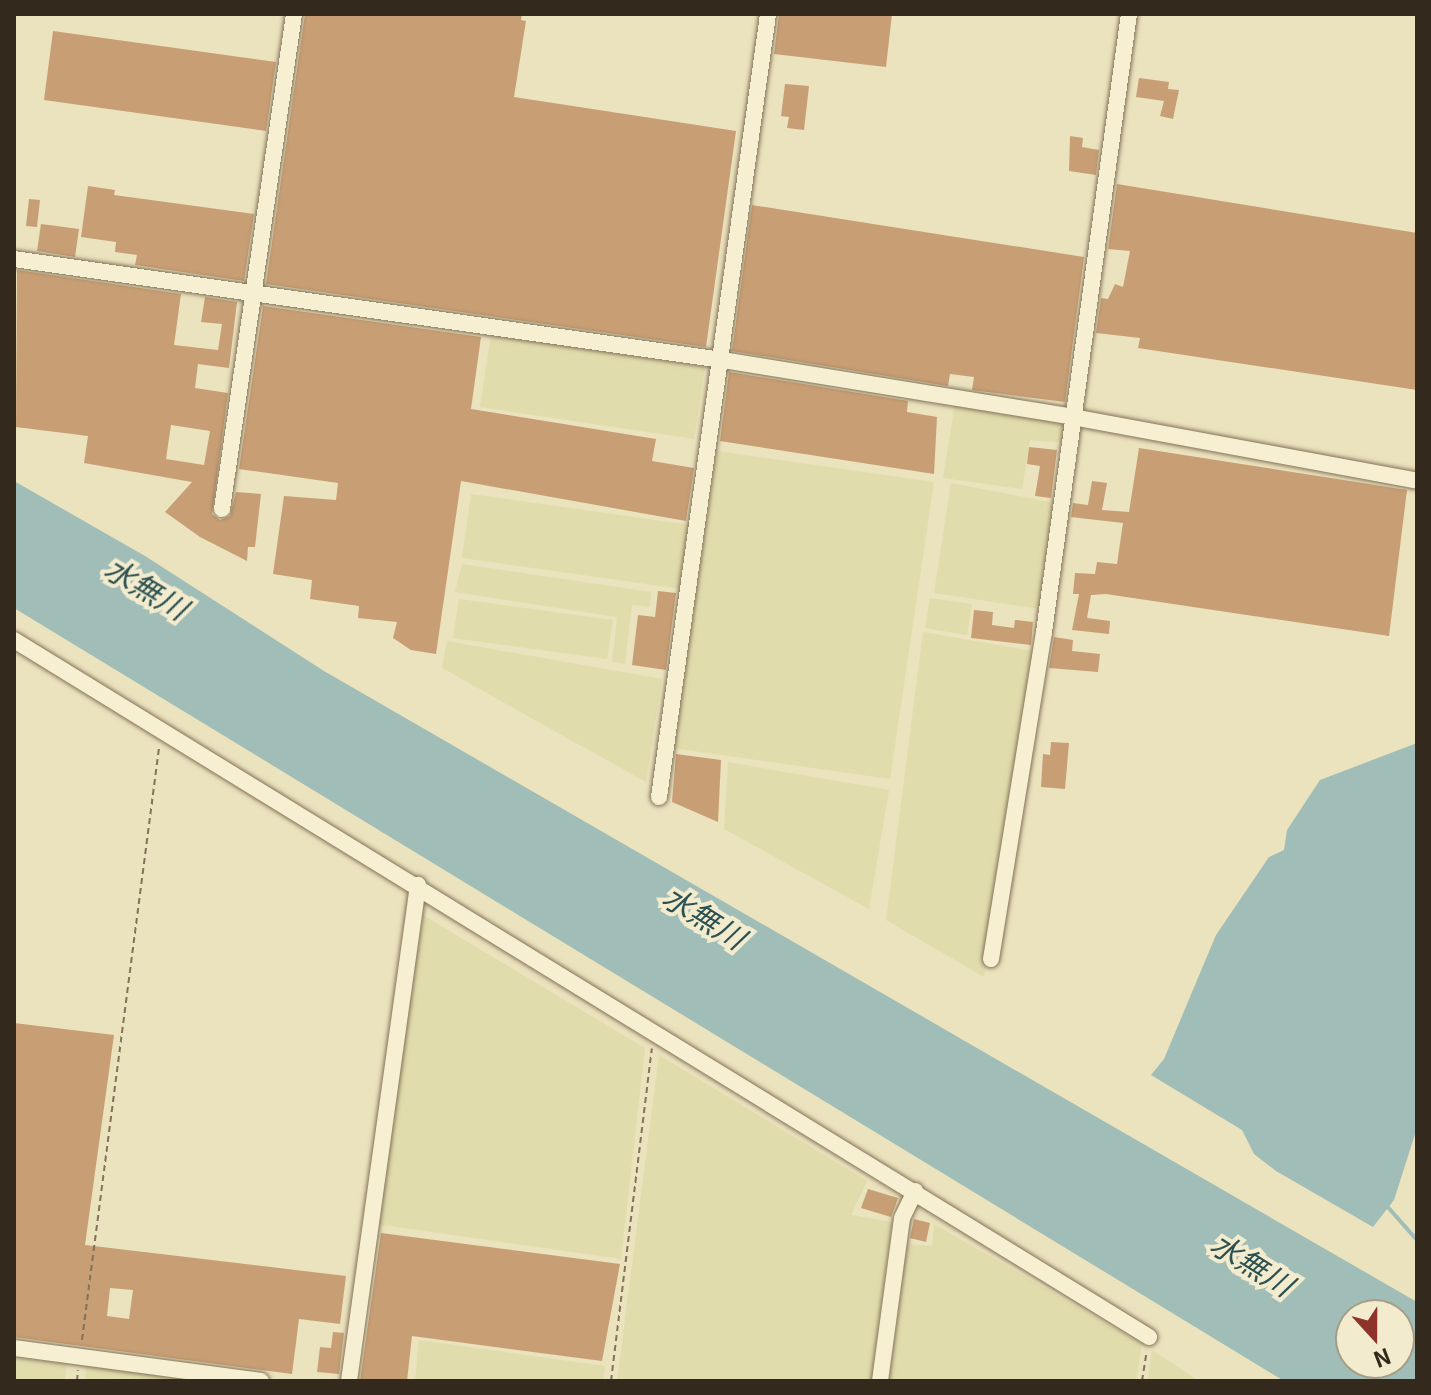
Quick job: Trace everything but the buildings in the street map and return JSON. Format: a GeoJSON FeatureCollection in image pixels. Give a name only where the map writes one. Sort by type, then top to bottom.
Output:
{"type":"FeatureCollection","features":[{"type":"Feature","properties":{"kind":"street"},"geometry":{"type":"LineString","coordinates":[[222,509],[294,14]]}},
{"type":"Feature","properties":{"kind":"street"},"geometry":{"type":"LineString","coordinates":[[659,797],[768,14]]}},
{"type":"Feature","properties":{"kind":"street"},"geometry":{"type":"LineString","coordinates":[[991,959],[1073,417],[1129,14]]}},
{"type":"Feature","properties":{"kind":"street"},"geometry":{"type":"LineString","coordinates":[[14,259],[722,360],[1073,417],[1417,481]]}},
{"type":"Feature","properties":{"kind":"street"},"geometry":{"type":"LineString","coordinates":[[14,640],[418,885],[1149,1337]]}},
{"type":"Feature","properties":{"kind":"street"},"geometry":{"type":"LineString","coordinates":[[349,1381],[418,885]]}},
{"type":"Feature","properties":{"kind":"street"},"geometry":{"type":"LineString","coordinates":[[880,1381],[902,1218],[915,1191]]}},
{"type":"Feature","properties":{"kind":"street"},"geometry":{"type":"LineString","coordinates":[[14,1348],[261,1381]]}},
{"type":"Feature","properties":{"kind":"path"},"geometry":{"type":"LineString","coordinates":[[80,1356],[161,729]]}},
{"type":"Feature","properties":{"kind":"path"},"geometry":{"type":"LineString","coordinates":[[611,1381],[654,1032]]}},
{"type":"Feature","properties":{"kind":"path"},"geometry":{"type":"LineString","coordinates":[[1142,1381],[1149,1337]]}},
{"type":"Feature","properties":{"kind":"shaded area"},"geometry":{"type":"Polygon","coordinates":[[[491,335],[705,367],[694,439],[480,407],[491,335]]]}},
{"type":"Feature","properties":{"kind":"shaded area"},"geometry":{"type":"Polygon","coordinates":[[[955,403],[1068,422],[1064,443],[1030,440],[1022,489],[943,478],[955,403]]]}},
{"type":"Feature","properties":{"kind":"shaded area"},"geometry":{"type":"Polygon","coordinates":[[[717,451],[934,482],[890,779],[673,748],[717,451]]]}},
{"type":"Feature","properties":{"kind":"shaded area"},"geometry":{"type":"Polygon","coordinates":[[[951,483],[1054,503],[1040,609],[934,593],[951,483]]]}},
{"type":"Feature","properties":{"kind":"shaded area"},"geometry":{"type":"Polygon","coordinates":[[[471,494],[691,525],[682,589],[462,558],[471,494]]]}},
{"type":"Feature","properties":{"kind":"shaded area"},"geometry":{"type":"Polygon","coordinates":[[[462,564],[651,592],[650,607],[632,605],[625,664],[612,662],[617,617],[455,592],[462,564]]]}},
{"type":"Feature","properties":{"kind":"shaded area"},"geometry":{"type":"Polygon","coordinates":[[[930,598],[972,604],[967,635],[925,628],[930,598]]]}},
{"type":"Feature","properties":{"kind":"shaded area"},"geometry":{"type":"Polygon","coordinates":[[[459,599],[613,620],[607,659],[453,638],[459,599]]]}},
{"type":"Feature","properties":{"kind":"shaded area"},"geometry":{"type":"Polygon","coordinates":[[[923,632],[1033,651],[984,977],[886,920],[923,632]]]}},
{"type":"Feature","properties":{"kind":"shaded area"},"geometry":{"type":"Polygon","coordinates":[[[447,641],[662,679],[646,782],[442,668],[447,641]]]}},
{"type":"Feature","properties":{"kind":"shaded area"},"geometry":{"type":"Polygon","coordinates":[[[728,762],[889,790],[869,909],[724,829],[728,762]]]}},
{"type":"Feature","properties":{"kind":"shaded area"},"geometry":{"type":"Polygon","coordinates":[[[421,914],[645,1048],[621,1259],[376,1224],[421,914]]]}},
{"type":"Feature","properties":{"kind":"shaded area"},"geometry":{"type":"Polygon","coordinates":[[[659,1055],[867,1181],[851,1215],[892,1222],[872,1381],[617,1381],[659,1055]]]}},
{"type":"Feature","properties":{"kind":"shaded area"},"geometry":{"type":"Polygon","coordinates":[[[934,1224],[1142,1344],[1136,1381],[889,1381],[907,1244],[932,1246],[934,1224]]]}},
{"type":"Feature","properties":{"kind":"shaded area"},"geometry":{"type":"Polygon","coordinates":[[[419,1340],[605,1366],[603,1381],[415,1381],[419,1340]]]}},
{"type":"Feature","properties":{"kind":"shaded area"},"geometry":{"type":"Polygon","coordinates":[[[1152,1350],[1199,1381],[1148,1381],[1152,1350]]]}},
{"type":"Feature","properties":{"kind":"shaded area"},"geometry":{"type":"Polygon","coordinates":[[[14,1358],[67,1364],[65,1381],[14,1381],[14,1358]]]}},
{"type":"Feature","properties":{"kind":"shaded area"},"geometry":{"type":"Polygon","coordinates":[[[86,1366],[202,1381],[85,1381],[86,1366]]]}},
{"type":"Feature","properties":{"kind":"water","name":"水無川"},"geometry":{"type":"Polygon","coordinates":[[[14,481],[145,556],[324,671],[1412,1299],[1335,1299],[1335,1379],[1415,1379],[1417,1302],[1417,1381],[1284,1381],[14,608],[14,481]]]}},
{"type":"Feature","properties":{"kind":"water"},"geometry":{"type":"Polygon","coordinates":[[[1417,743],[1417,1128],[1394,1200],[1373,1227],[1276,1171],[1254,1154],[1242,1130],[1151,1075],[1164,1059],[1216,935],[1269,857],[1284,850],[1287,830],[1320,780],[1417,743]]]}},
{"type":"Feature","properties":{"kind":"waterway"},"geometry":{"type":"LineString","coordinates":[[1386,1205],[1417,1240]]}}]}
